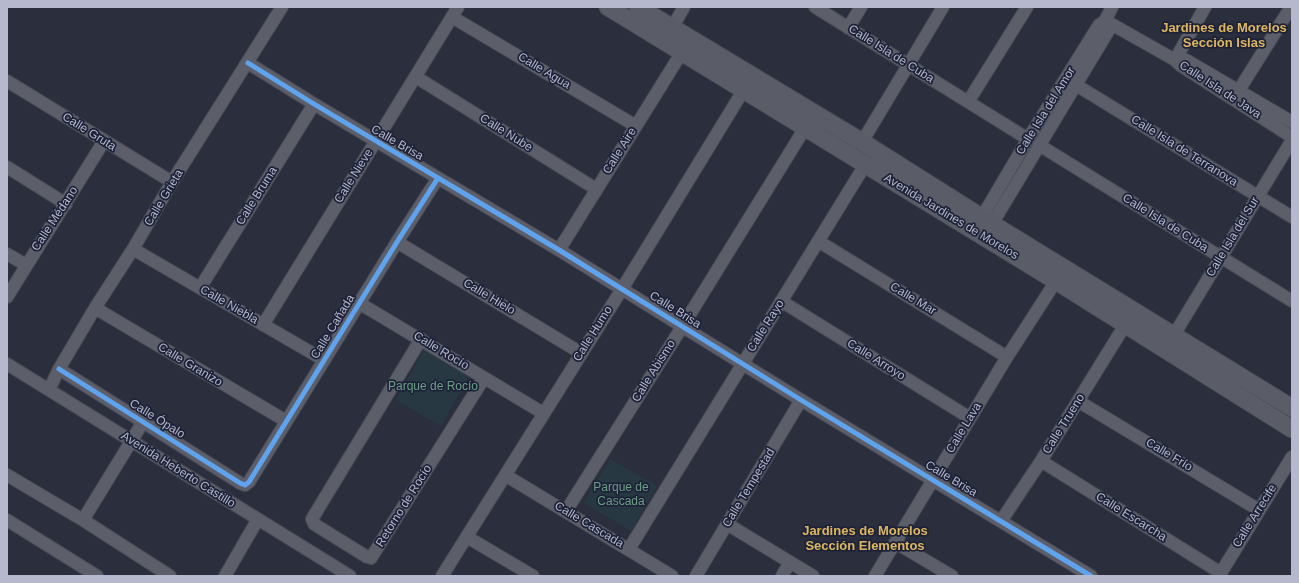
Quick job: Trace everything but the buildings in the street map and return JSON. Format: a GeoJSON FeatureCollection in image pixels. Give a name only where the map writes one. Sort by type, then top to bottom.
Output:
{"type":"FeatureCollection","features":[{"type":"Feature","properties":{"kind":"main road","name":"Avenida Jardines de Morelos"},"geometry":{"type":"LineString","coordinates":[[608,7],[682,52],[718,65],[839,128],[987,221],[1292,408]]}},
{"type":"Feature","properties":{"kind":"main road","name":"Avenida Jardines de Morelos"},"geometry":{"type":"LineString","coordinates":[[638,7],[672,28],[718,65],[743,91],[1056,281],[1292,429]]}},
{"type":"Feature","properties":{"kind":"main road"},"geometry":{"type":"LineString","coordinates":[[830,143],[839,128]]}},
{"type":"Feature","properties":{"kind":"main road"},"geometry":{"type":"LineString","coordinates":[[1185,362],[1193,347]]}},
{"type":"Feature","properties":{"kind":"street","name":"Calle Grieta"},"geometry":{"type":"LineString","coordinates":[[49,390],[58,369],[95,308],[282,7]]}},
{"type":"Feature","properties":{"kind":"street"},"geometry":{"type":"LineString","coordinates":[[672,28],[684,7]]}},
{"type":"Feature","properties":{"kind":"street","name":"Calle Isla de Cuba"},"geometry":{"type":"LineString","coordinates":[[814,7],[1292,301]]}},
{"type":"Feature","properties":{"kind":"street"},"geometry":{"type":"LineString","coordinates":[[848,28],[861,7]]}},
{"type":"Feature","properties":{"kind":"street"},"geometry":{"type":"LineString","coordinates":[[862,142],[943,7]]}},
{"type":"Feature","properties":{"kind":"street"},"geometry":{"type":"LineString","coordinates":[[968,102],[1027,7]]}},
{"type":"Feature","properties":{"kind":"street","name":"Calle Isla del Amor"},"geometry":{"type":"LineString","coordinates":[[1052,112],[1076,85],[1108,23],[1112,7]]}},
{"type":"Feature","properties":{"kind":"street"},"geometry":{"type":"LineString","coordinates":[[1176,57],[1205,7]]}},
{"type":"Feature","properties":{"kind":"street"},"geometry":{"type":"LineString","coordinates":[[1239,90],[1291,7]]}},
{"type":"Feature","properties":{"kind":"street","name":"Calle Nieve"},"geometry":{"type":"LineString","coordinates":[[263,324],[455,12]]}},
{"type":"Feature","properties":{"kind":"street","name":"Calle Agua"},"geometry":{"type":"LineString","coordinates":[[455,12],[636,126]]}},
{"type":"Feature","properties":{"kind":"street","name":"Calle Isla del Amor"},"geometry":{"type":"LineString","coordinates":[[987,221],[1052,112],[1098,25],[1108,23]]}},
{"type":"Feature","properties":{"kind":"street","name":"Calle Isla de Java"},"geometry":{"type":"LineString","coordinates":[[1108,23],[1239,90],[1292,122]]}},
{"type":"Feature","properties":{"kind":"street","name":"Calle Aire"},"geometry":{"type":"LineString","coordinates":[[559,250],[682,52]]}},
{"type":"Feature","properties":{"kind":"street","name":"Calle Isla de Java"},"geometry":{"type":"LineString","coordinates":[[1176,57],[1180,65],[1292,137]]}},
{"type":"Feature","properties":{"kind":"street","name":"Calle Brisa"},"geometry":{"type":"LineString","coordinates":[[248,63],[375,141],[559,250],[742,364],[1091,576]]}},
{"type":"Feature","properties":{"kind":"street","name":"Calle Nube"},"geometry":{"type":"LineString","coordinates":[[416,77],[596,189]]}},
{"type":"Feature","properties":{"kind":"street","name":"Calle Gruta"},"geometry":{"type":"LineString","coordinates":[[7,81],[104,142],[172,182]]}},
{"type":"Feature","properties":{"kind":"street","name":"Calle Isla de Terranova"},"geometry":{"type":"LineString","coordinates":[[1076,85],[1292,218]]}},
{"type":"Feature","properties":{"kind":"street","name":"Calle Humo"},"geometry":{"type":"LineString","coordinates":[[442,576],[622,289],[743,91]]}},
{"type":"Feature","properties":{"kind":"street","name":"Calle Bruma"},"geometry":{"type":"LineString","coordinates":[[200,288],[314,104]]}},
{"type":"Feature","properties":{"kind":"street","name":"Calle Abismo"},"geometry":{"type":"LineString","coordinates":[[566,511],[805,128]]}},
{"type":"Feature","properties":{"kind":"street","name":"Calle Isla del Sur"},"geometry":{"type":"LineString","coordinates":[[1174,335],[1292,140]]}},
{"type":"Feature","properties":{"kind":"street","name":"Calle Médano"},"geometry":{"type":"LineString","coordinates":[[7,297],[104,142]]}},
{"type":"Feature","properties":{"kind":"street","name":"Calle Rayo"},"geometry":{"type":"LineString","coordinates":[[629,550],[865,165]]}},
{"type":"Feature","properties":{"kind":"street"},"geometry":{"type":"LineString","coordinates":[[7,167],[66,204]]}},
{"type":"Feature","properties":{"kind":"street","name":"Calle Cañada"},"geometry":{"type":"LineString","coordinates":[[245,485],[250,482],[286,421],[438,178]]}},
{"type":"Feature","properties":{"kind":"street","name":"Calle Mar"},"geometry":{"type":"LineString","coordinates":[[818,241],[1007,357]]}},
{"type":"Feature","properties":{"kind":"street","name":"Calle Hielo"},"geometry":{"type":"LineString","coordinates":[[397,242],[581,353]]}},
{"type":"Feature","properties":{"kind":"street","name":"Calle Niebla"},"geometry":{"type":"LineString","coordinates":[[133,249],[324,360]]}},
{"type":"Feature","properties":{"kind":"street"},"geometry":{"type":"LineString","coordinates":[[7,254],[26,265]]}},
{"type":"Feature","properties":{"kind":"street","name":"Calle Lava"},"geometry":{"type":"LineString","coordinates":[[875,576],[1007,357],[1056,281]]}},
{"type":"Feature","properties":{"kind":"street","name":"Calle Arroyo"},"geometry":{"type":"LineString","coordinates":[[781,301],[970,418]]}},
{"type":"Feature","properties":{"kind":"street","name":"Calle Rocío"},"geometry":{"type":"LineString","coordinates":[[359,303],[543,413]]}},
{"type":"Feature","properties":{"kind":"street","name":"Calle Granizo"},"geometry":{"type":"LineString","coordinates":[[95,308],[286,421]]}},
{"type":"Feature","properties":{"kind":"street","name":"Calle Trueno"},"geometry":{"type":"LineString","coordinates":[[1001,521],[1041,461],[1124,325]]}},
{"type":"Feature","properties":{"kind":"street","name":"Retorno de Rocío"},"geometry":{"type":"LineString","coordinates":[[421,339],[312,519],[314,524],[367,557],[371,558],[484,378]]}},
{"type":"Feature","properties":{"kind":"street","name":"Avenida Heberto Castillo"},"geometry":{"type":"LineString","coordinates":[[7,365],[350,576]]}},
{"type":"Feature","properties":{"kind":"street","name":"Calle Ópalo"},"geometry":{"type":"LineString","coordinates":[[58,369],[245,485]]}},
{"type":"Feature","properties":{"kind":"street","name":"Calle Tempestad"},"geometry":{"type":"LineString","coordinates":[[696,576],[801,400]]}},
{"type":"Feature","properties":{"kind":"street","name":"Calle Frío"},"geometry":{"type":"LineString","coordinates":[[1078,401],[1259,510]]}},
{"type":"Feature","properties":{"kind":"street"},"geometry":{"type":"LineString","coordinates":[[83,520],[143,422]]}},
{"type":"Feature","properties":{"kind":"street","name":"Calle Arrecife"},"geometry":{"type":"LineString","coordinates":[[1220,574],[1292,457]]}},
{"type":"Feature","properties":{"kind":"street","name":"Calle Escarcha"},"geometry":{"type":"LineString","coordinates":[[1041,461],[1220,574]]}},
{"type":"Feature","properties":{"kind":"street"},"geometry":{"type":"LineString","coordinates":[[7,475],[83,520],[170,576]]}},
{"type":"Feature","properties":{"kind":"street","name":"Calle Cascada"},"geometry":{"type":"LineString","coordinates":[[505,475],[672,576]]}},
{"type":"Feature","properties":{"kind":"street"},"geometry":{"type":"LineString","coordinates":[[225,576],[258,519]]}},
{"type":"Feature","properties":{"kind":"street"},"geometry":{"type":"LineString","coordinates":[[7,520],[97,576]]}},
{"type":"Feature","properties":{"kind":"street"},"geometry":{"type":"LineString","coordinates":[[727,524],[813,576]]}},
{"type":"Feature","properties":{"kind":"street"},"geometry":{"type":"LineString","coordinates":[[466,537],[533,576]]}},
{"type":"Feature","properties":{"kind":"street"},"geometry":{"type":"LineString","coordinates":[[896,543],[952,576]]}},
{"type":"Feature","properties":{"kind":"street"},"geometry":{"type":"LineString","coordinates":[[782,576],[790,562]]}},
{"type":"Feature","properties":{"kind":"green space","name":"Parque de Rocío"},"geometry":{"type":"Polygon","coordinates":[[[425,348],[470,374],[441,426],[396,400],[425,348]]]}},
{"type":"Feature","properties":{"kind":"green space","name":"Parque de Cascada"},"geometry":{"type":"Polygon","coordinates":[[[610,459],[657,486],[631,531],[584,503],[610,459]]]}},
{"type":"Feature","properties":{"kind":"cycle path"},"geometry":{"type":"LineString","coordinates":[[248,63],[559,250],[801,400],[1091,576]]}},
{"type":"Feature","properties":{"kind":"cycle path"},"geometry":{"type":"LineString","coordinates":[[59,369],[245,485],[249,482],[438,178]]}},
{"type":"Feature","properties":{"kind":"district","name":"Jardines de Morelos Sección Islas"},"geometry":{"type":"Point","coordinates":[1224,36]}},
{"type":"Feature","properties":{"kind":"district","name":"Jardines de Morelos Sección Elementos"},"geometry":{"type":"Point","coordinates":[865,538]}}]}
